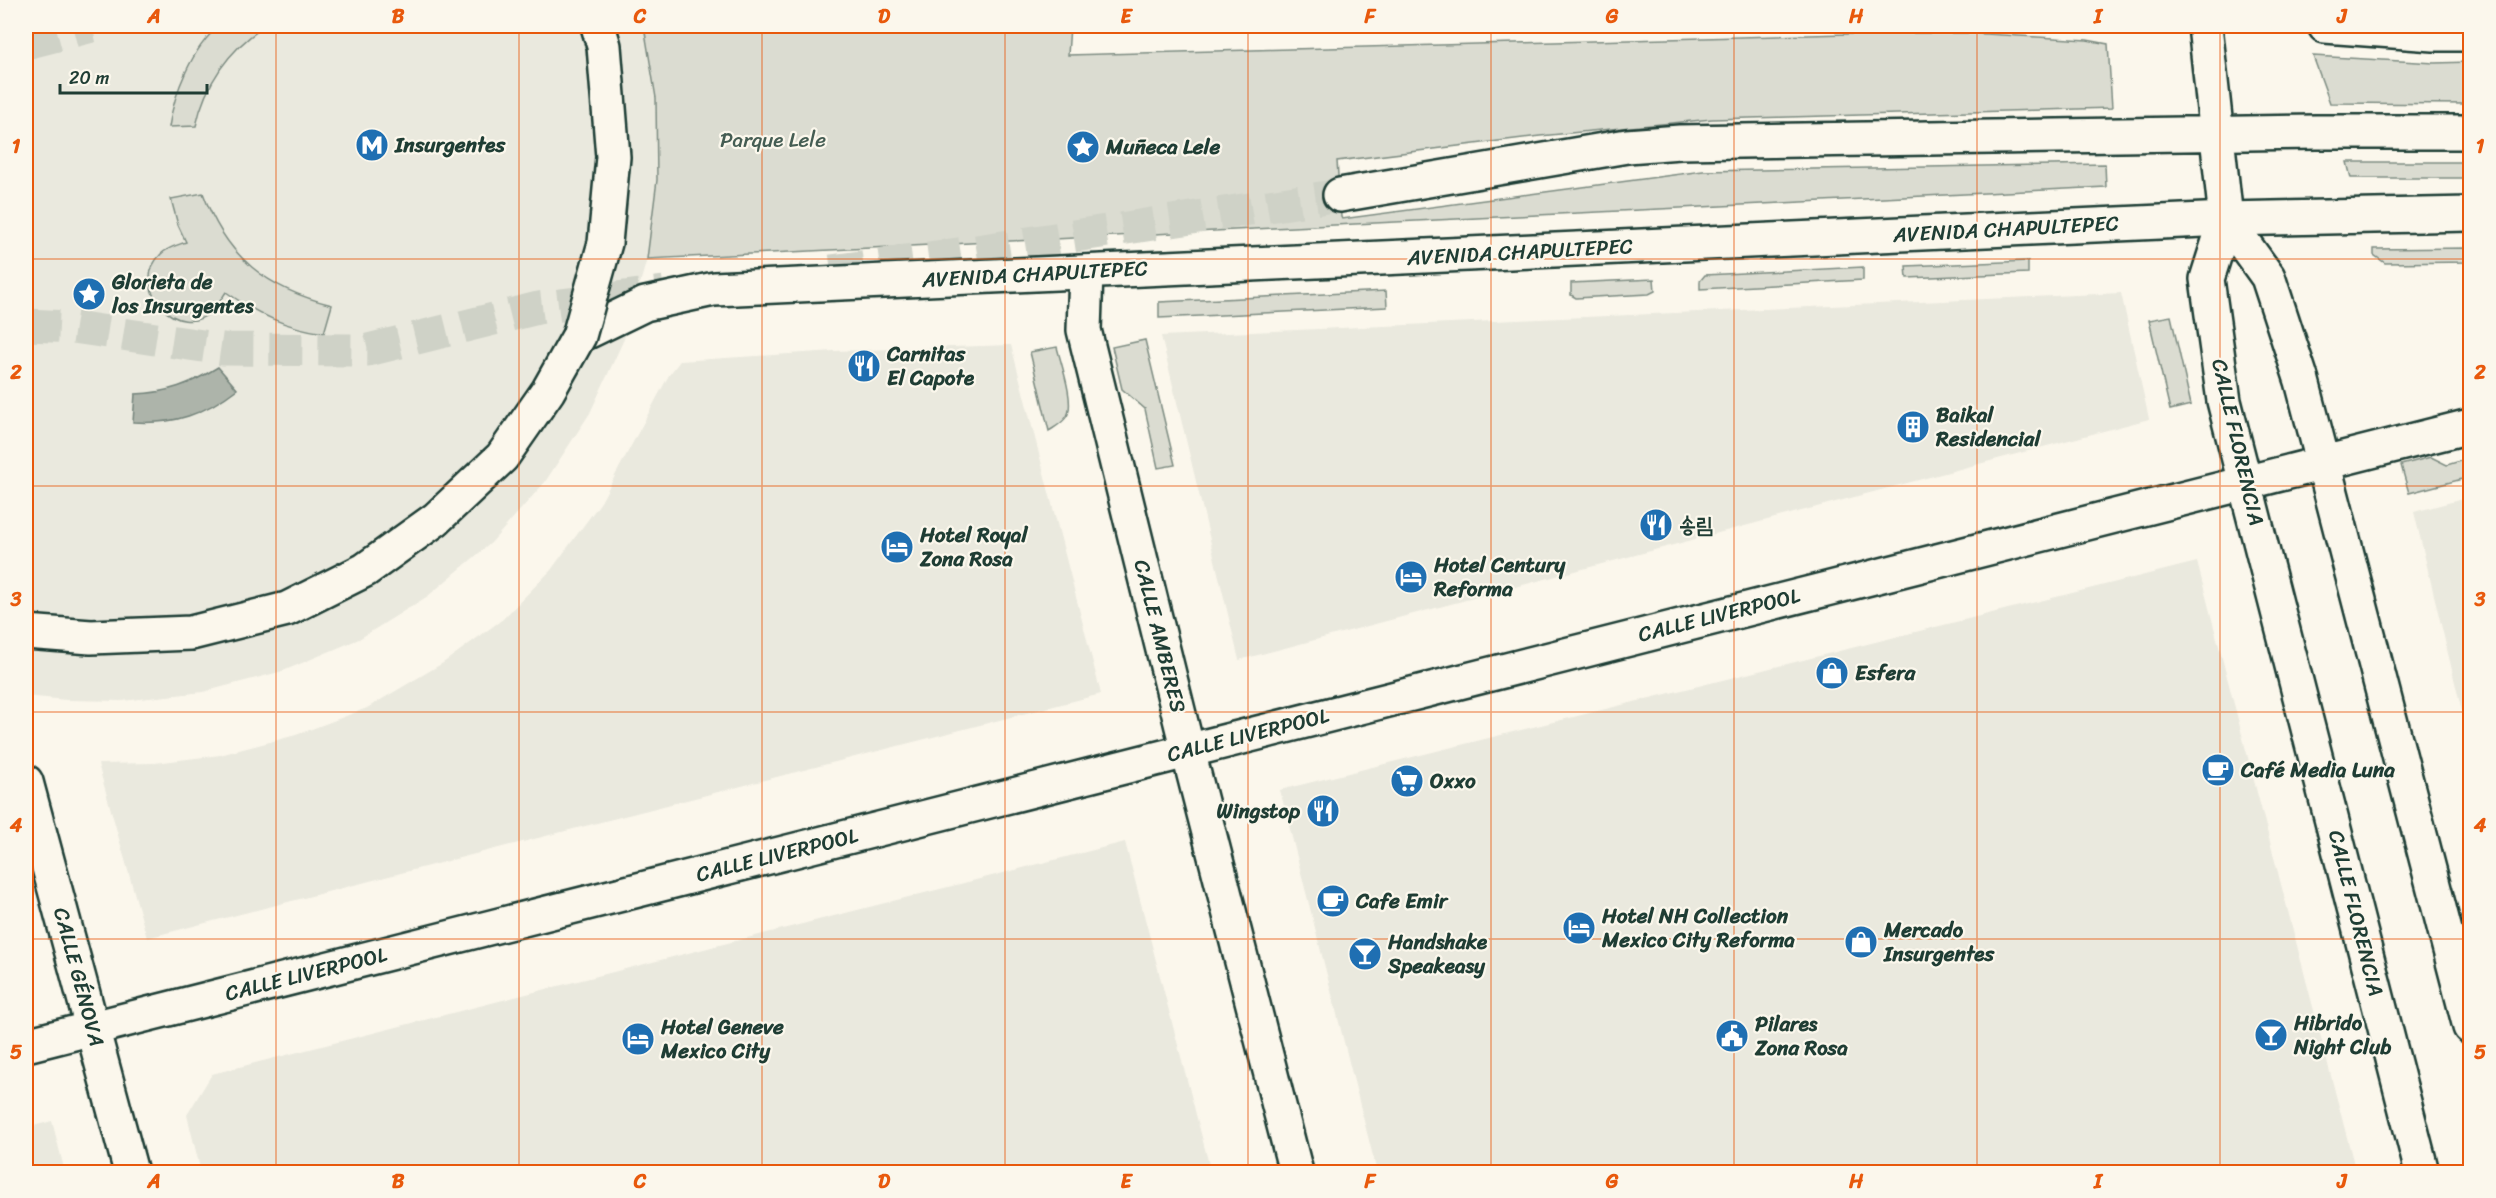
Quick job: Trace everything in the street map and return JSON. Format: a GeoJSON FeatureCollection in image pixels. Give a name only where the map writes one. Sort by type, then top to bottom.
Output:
{"type":"FeatureCollection","features":[{"type":"Feature","properties":{"kind":"main road"},"geometry":{"type":"LineString","coordinates":[[26,632],[91,638],[191,633],[287,609],[365,570],[436,519],[502,457],[548,391],[579,336],[605,243],[613,157],[604,46],[598,26]]}},
{"type":"Feature","properties":{"kind":"main road"},"geometry":{"type":"LineString","coordinates":[[2205,26],[2226,219],[2268,278],[2302,381],[2470,1027]]}},
{"type":"Feature","properties":{"kind":"main road"},"geometry":{"type":"LineString","coordinates":[[2325,26],[2434,34],[2470,34]]}},
{"type":"Feature","properties":{"kind":"main road"},"geometry":{"type":"LineString","coordinates":[[1340,195],[1627,146],[1680,142],[2470,132]]}},
{"type":"Feature","properties":{"kind":"main road","name":"AVENIDA CHAPULTEPEC"},"geometry":{"type":"LineString","coordinates":[[579,336],[645,304],[714,290],[2226,219],[2470,214]]}},
{"type":"Feature","properties":{"kind":"main road","name":"CALLE FLORENCIA"},"geometry":{"type":"LineString","coordinates":[[2226,219],[2207,279],[2224,401],[2422,1173]]}},
{"type":"Feature","properties":{"kind":"main road","name":"CALLE AMBERES"},"geometry":{"type":"LineString","coordinates":[[1086,272],[1084,330],[1296,1173]]}},
{"type":"Feature","properties":{"kind":"main road","name":"CALLE LIVERPOOL"},"geometry":{"type":"LineString","coordinates":[[26,1045],[2470,426]]}},
{"type":"Feature","properties":{"kind":"main road","name":"CALLE GÉNOVA"},"geometry":{"type":"LineString","coordinates":[[26,782],[131,1173]]}},
{"type":"Feature","properties":{"kind":"shaded area"},"geometry":{"type":"Polygon","coordinates":[[[26,26],[644,26],[656,98],[657,180],[647,259],[624,339],[590,413],[545,482],[491,543],[428,596],[359,639],[283,671],[203,692],[122,701],[66,700],[26,696],[26,26]]]}},
{"type":"Feature","properties":{"kind":"shaded area"},"geometry":{"type":"Polygon","coordinates":[[[2121,293],[2149,419],[1239,660],[1161,336],[2121,293]]]}},
{"type":"Feature","properties":{"kind":"shaded area"},"geometry":{"type":"Polygon","coordinates":[[[1011,345],[1101,694],[147,938],[98,764],[155,763],[220,755],[296,735],[367,708],[443,663],[503,619],[551,570],[601,502],[669,375],[680,361],[834,351],[1011,345]]]}},
{"type":"Feature","properties":{"kind":"shaded area"},"geometry":{"type":"Polygon","coordinates":[[[218,367],[237,389],[225,398],[188,416],[162,422],[133,422],[135,394],[158,392],[178,386],[218,367]]]}},
{"type":"Feature","properties":{"kind":"shaded area"},"geometry":{"type":"Polygon","coordinates":[[[2470,497],[2470,745],[2414,512],[2470,497]]]}},
{"type":"Feature","properties":{"kind":"shaded area"},"geometry":{"type":"Polygon","coordinates":[[[2197,562],[2356,1172],[1377,1172],[1280,790],[2197,562]]]}},
{"type":"Feature","properties":{"kind":"shaded area"},"geometry":{"type":"Polygon","coordinates":[[[1125,842],[1211,1172],[201,1172],[187,1115],[212,1074],[1125,842]]]}},
{"type":"Feature","properties":{"kind":"shaded area"},"geometry":{"type":"Polygon","coordinates":[[[52,1121],[65,1172],[26,1172],[26,1128],[52,1121]]]}},
{"type":"Feature","properties":{"kind":"green space"},"geometry":{"type":"Polygon","coordinates":[[[219,26],[265,26],[240,45],[220,69],[206,96],[196,126],[169,127],[175,100],[186,72],[201,46],[219,26]]]}},
{"type":"Feature","properties":{"kind":"green space","name":"Parque Lele"},"geometry":{"type":"Polygon","coordinates":[[[644,26],[1070,26],[1068,55],[1886,33],[1969,33],[2087,40],[2108,44],[2112,108],[1712,119],[1540,136],[1337,161],[1341,217],[1342,219],[1703,171],[2105,164],[2106,187],[647,259],[657,180],[656,98],[644,26]]]}},
{"type":"Feature","properties":{"kind":"green space"},"geometry":{"type":"Polygon","coordinates":[[[2313,56],[2435,63],[2470,62],[2470,104],[2330,103],[2313,56]]]}},
{"type":"Feature","properties":{"kind":"green space"},"geometry":{"type":"Polygon","coordinates":[[[2347,162],[2470,162],[2470,178],[2351,178],[2347,162]]]}},
{"type":"Feature","properties":{"kind":"green space"},"geometry":{"type":"Polygon","coordinates":[[[203,193],[212,216],[224,235],[252,267],[288,290],[332,305],[324,333],[272,319],[226,292],[212,311],[199,319],[185,320],[172,316],[161,307],[153,295],[150,281],[152,267],[161,254],[173,246],[186,242],[178,225],[171,199],[203,193]]]}},
{"type":"Feature","properties":{"kind":"green space"},"geometry":{"type":"Polygon","coordinates":[[[2470,248],[2470,262],[2385,263],[2374,255],[2374,249],[2470,248]]]}},
{"type":"Feature","properties":{"kind":"green space"},"geometry":{"type":"Polygon","coordinates":[[[2028,261],[2028,273],[1907,278],[1906,266],[2028,261]]]}},
{"type":"Feature","properties":{"kind":"green space"},"geometry":{"type":"Polygon","coordinates":[[[1863,267],[1863,280],[1700,289],[1700,281],[1705,275],[1863,267]]]}},
{"type":"Feature","properties":{"kind":"green space"},"geometry":{"type":"Polygon","coordinates":[[[1654,279],[1655,291],[1649,294],[1576,298],[1571,295],[1571,283],[1654,279]]]}},
{"type":"Feature","properties":{"kind":"green space"},"geometry":{"type":"Polygon","coordinates":[[[1386,291],[1387,307],[1159,318],[1159,302],[1386,291]]]}},
{"type":"Feature","properties":{"kind":"green space"},"geometry":{"type":"Polygon","coordinates":[[[2171,316],[2191,405],[2170,410],[2149,320],[2171,316]]]}},
{"type":"Feature","properties":{"kind":"green space"},"geometry":{"type":"Polygon","coordinates":[[[1145,340],[1175,465],[1158,468],[1145,409],[1122,389],[1112,347],[1145,340]]]}},
{"type":"Feature","properties":{"kind":"green space"},"geometry":{"type":"Polygon","coordinates":[[[1057,347],[1068,392],[1069,410],[1063,421],[1049,431],[1030,352],[1057,347]]]}},
{"type":"Feature","properties":{"kind":"green space"},"geometry":{"type":"Polygon","coordinates":[[[2431,457],[2447,465],[2470,458],[2470,477],[2409,493],[2401,465],[2431,457]]]}},
{"type":"Feature","properties":{"kind":"tunnel"},"geometry":{"type":"LineString","coordinates":[[26,43],[92,26]]}},
{"type":"Feature","properties":{"kind":"tunnel"},"geometry":{"type":"LineString","coordinates":[[831,271],[958,254],[1340,195]]}},
{"type":"Feature","properties":{"kind":"tunnel"},"geometry":{"type":"LineString","coordinates":[[26,325],[74,327],[223,349],[368,350],[538,308],[664,292]]}},
{"type":"Feature","properties":{"kind":"place","name":"Insurgentes"},"geometry":{"type":"Point","coordinates":[372,145]}},
{"type":"Feature","properties":{"kind":"place","name":"Muñeca Lele"},"geometry":{"type":"Point","coordinates":[1083,147]}},
{"type":"Feature","properties":{"kind":"place","name":"Glorieta de los Insurgentes"},"geometry":{"type":"Point","coordinates":[89,294]}},
{"type":"Feature","properties":{"kind":"place","name":"Carnitas El Capote"},"geometry":{"type":"Point","coordinates":[864,366]}},
{"type":"Feature","properties":{"kind":"place","name":"Baikal Residencial"},"geometry":{"type":"Point","coordinates":[1913,427]}},
{"type":"Feature","properties":{"kind":"place","name":"송림"},"geometry":{"type":"Point","coordinates":[1656,525]}},
{"type":"Feature","properties":{"kind":"place","name":"Hotel Royal Zona Rosa"},"geometry":{"type":"Point","coordinates":[897,547]}},
{"type":"Feature","properties":{"kind":"place","name":"Hotel Century Reforma"},"geometry":{"type":"Point","coordinates":[1411,577]}},
{"type":"Feature","properties":{"kind":"place","name":"Esfera"},"geometry":{"type":"Point","coordinates":[1832,673]}},
{"type":"Feature","properties":{"kind":"place","name":"Café Media Luna"},"geometry":{"type":"Point","coordinates":[2218,770]}},
{"type":"Feature","properties":{"kind":"place","name":"Oxxo"},"geometry":{"type":"Point","coordinates":[1407,781]}},
{"type":"Feature","properties":{"kind":"place","name":"Wingstop"},"geometry":{"type":"Point","coordinates":[1323,811]}},
{"type":"Feature","properties":{"kind":"place","name":"Cafe Emir"},"geometry":{"type":"Point","coordinates":[1333,901]}},
{"type":"Feature","properties":{"kind":"place","name":"Hotel NH Collection Mexico City Reforma"},"geometry":{"type":"Point","coordinates":[1579,928]}},
{"type":"Feature","properties":{"kind":"place","name":"Mercado Insurgentes"},"geometry":{"type":"Point","coordinates":[1861,942]}},
{"type":"Feature","properties":{"kind":"place","name":"Handshake Speakeasy"},"geometry":{"type":"Point","coordinates":[1365,954]}},
{"type":"Feature","properties":{"kind":"place","name":"Hibrido Night Club"},"geometry":{"type":"Point","coordinates":[2271,1035]}},
{"type":"Feature","properties":{"kind":"place","name":"Pilares Zona Rosa"},"geometry":{"type":"Point","coordinates":[1732,1036]}},
{"type":"Feature","properties":{"kind":"place","name":"Hotel Geneve Mexico City"},"geometry":{"type":"Point","coordinates":[638,1039]}}]}
